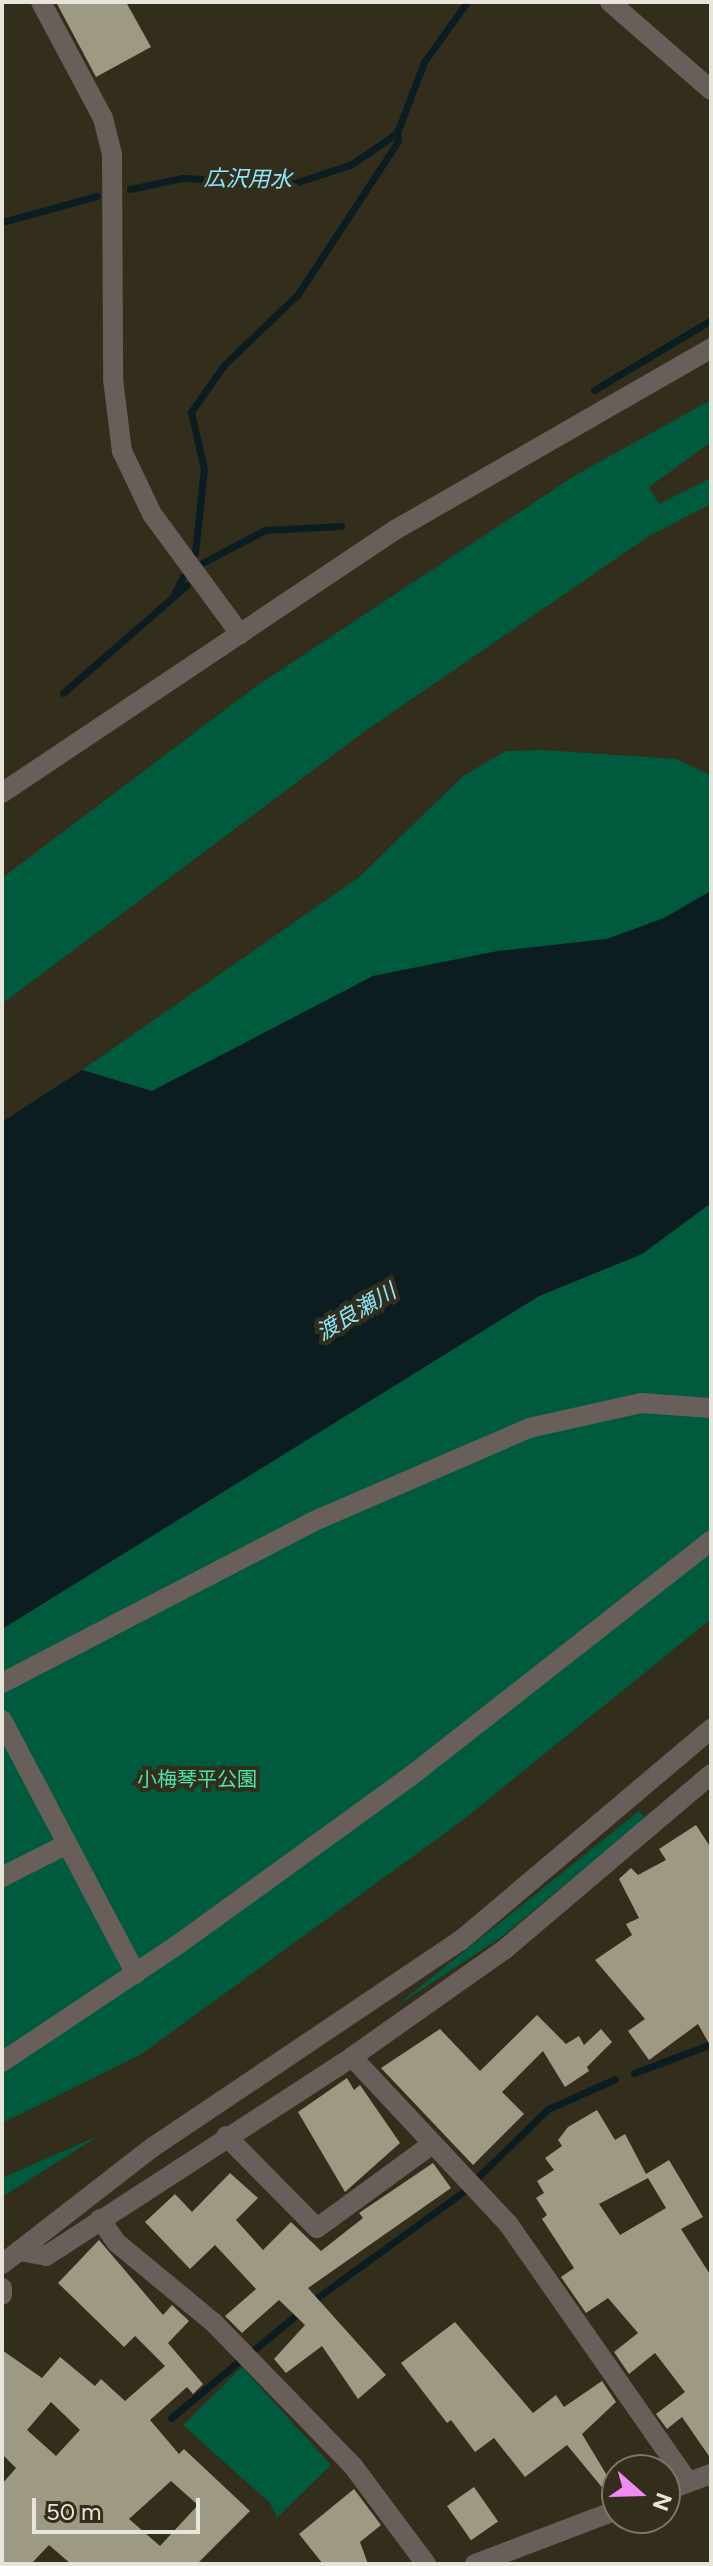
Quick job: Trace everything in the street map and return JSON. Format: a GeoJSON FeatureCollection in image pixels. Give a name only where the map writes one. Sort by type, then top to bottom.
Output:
{"type":"FeatureCollection","features":[{"type":"Feature","properties":{"kind":"street"},"geometry":{"type":"LineString","coordinates":[[41,2],[103,118],[112,155],[113,379],[122,451],[152,514],[240,634]]}},
{"type":"Feature","properties":{"kind":"street"},"geometry":{"type":"LineString","coordinates":[[610,2],[711,90]]}},
{"type":"Feature","properties":{"kind":"street"},"geometry":{"type":"LineString","coordinates":[[2,793],[131,710],[395,530],[711,348]]}},
{"type":"Feature","properties":{"kind":"street"},"geometry":{"type":"LineString","coordinates":[[2,1683],[398,1480],[529,1428],[641,1403],[711,1408]]}},
{"type":"Feature","properties":{"kind":"street"},"geometry":{"type":"LineString","coordinates":[[2,2062],[136,1974],[490,1717],[711,1541]]}},
{"type":"Feature","properties":{"kind":"street"},"geometry":{"type":"LineString","coordinates":[[2,1720],[136,1974]]}},
{"type":"Feature","properties":{"kind":"street"},"geometry":{"type":"LineString","coordinates":[[2,2264],[182,2127],[460,1941],[711,1729]]}},
{"type":"Feature","properties":{"kind":"street"},"geometry":{"type":"LineString","coordinates":[[19,2251],[46,2256],[226,2136],[352,2057],[505,1949],[711,1774]]}},
{"type":"Feature","properties":{"kind":"street"},"geometry":{"type":"LineString","coordinates":[[2,1877],[67,1844]]}},
{"type":"Feature","properties":{"kind":"street"},"geometry":{"type":"LineString","coordinates":[[352,2057],[536,2260],[688,2482]]}},
{"type":"Feature","properties":{"kind":"street"},"geometry":{"type":"LineString","coordinates":[[226,2136],[317,2228],[432,2144]]}},
{"type":"Feature","properties":{"kind":"street"},"geometry":{"type":"LineString","coordinates":[[100,2219],[117,2243],[213,2322],[353,2466],[426,2564]]}},
{"type":"Feature","properties":{"kind":"street"},"geometry":{"type":"LineString","coordinates":[[2,2288],[2,2295]]}},
{"type":"Feature","properties":{"kind":"street"},"geometry":{"type":"LineString","coordinates":[[681,2485],[711,2474]]}},
{"type":"Feature","properties":{"kind":"street"},"geometry":{"type":"LineString","coordinates":[[486,2562],[601,2516]]}},
{"type":"Feature","properties":{"kind":"green space"},"geometry":{"type":"Polygon","coordinates":[[[711,400],[711,442],[649,487],[659,504],[711,478],[711,504],[649,536],[361,734],[2,1004],[2,878],[255,687],[574,476],[711,400]]]}},
{"type":"Feature","properties":{"kind":"green space"},"geometry":{"type":"Polygon","coordinates":[[[542,750],[676,759],[711,775],[711,891],[664,918],[607,939],[498,951],[374,976],[152,1091],[82,1070],[358,878],[463,776],[506,751],[542,750]]]}},
{"type":"Feature","properties":{"kind":"green space","name":"小梅琴平公園"},"geometry":{"type":"Polygon","coordinates":[[[711,1203],[711,1619],[459,1823],[140,2055],[2,2123],[2,1629],[539,1296],[642,1254],[711,1203]]]}},
{"type":"Feature","properties":{"kind":"green space"},"geometry":{"type":"Polygon","coordinates":[[[639,1811],[645,1818],[500,1938],[395,2007],[639,1811]]]}},
{"type":"Feature","properties":{"kind":"green space"},"geometry":{"type":"Polygon","coordinates":[[[100,2135],[2,2197],[2,2178],[100,2135]]]}},
{"type":"Feature","properties":{"kind":"green space"},"geometry":{"type":"Polygon","coordinates":[[[242,2367],[331,2465],[277,2518],[270,2503],[183,2425],[242,2367]]]}},
{"type":"Feature","properties":{"kind":"water","name":"渡良瀬川"},"geometry":{"type":"Polygon","coordinates":[[[711,891],[711,1203],[642,1254],[539,1296],[2,1629],[2,1122],[82,1070],[152,1091],[373,976],[498,951],[607,939],[664,918],[711,891]]]}},
{"type":"Feature","properties":{"kind":"building"},"geometry":{"type":"Polygon","coordinates":[[[56,2],[126,2],[151,47],[96,77],[56,2]]]}},
{"type":"Feature","properties":{"kind":"building"},"geometry":{"type":"Polygon","coordinates":[[[696,1825],[711,1848],[711,2047],[698,2024],[649,2060],[628,2031],[645,2019],[595,1960],[632,1935],[626,1924],[639,1918],[619,1879],[631,1868],[638,1875],[666,1860],[659,1849],[696,1825]]]}},
{"type":"Feature","properties":{"kind":"building"},"geometry":{"type":"Polygon","coordinates":[[[537,2015],[566,2044],[579,2036],[584,2045],[601,2029],[612,2042],[587,2067],[589,2071],[565,2087],[543,2051],[502,2092],[524,2114],[473,2165],[381,2068],[440,2029],[480,2071],[537,2015]]]}},
{"type":"Feature","properties":{"kind":"building"},"geometry":{"type":"Polygon","coordinates":[[[347,2078],[354,2090],[360,2085],[400,2143],[345,2192],[298,2112],[347,2078]]]}},
{"type":"Feature","properties":{"kind":"building"},"geometry":{"type":"Polygon","coordinates":[[[597,2110],[615,2140],[625,2134],[646,2174],[669,2160],[703,2217],[681,2229],[711,2276],[711,2459],[682,2417],[667,2429],[656,2414],[685,2392],[655,2353],[629,2374],[614,2352],[638,2333],[608,2298],[586,2313],[561,2277],[574,2268],[542,2219],[547,2215],[536,2198],[544,2193],[537,2181],[554,2170],[545,2158],[562,2146],[558,2140],[568,2127],[597,2110]],[[648,2178],[599,2204],[620,2235],[666,2208],[648,2178]]]}},
{"type":"Feature","properties":{"kind":"building"},"geometry":{"type":"Polygon","coordinates":[[[433,2163],[451,2188],[308,2288],[386,2375],[358,2399],[322,2346],[286,2373],[274,2359],[305,2325],[279,2300],[242,2333],[225,2316],[256,2289],[215,2245],[190,2269],[145,2222],[175,2194],[192,2212],[230,2173],[258,2198],[236,2220],[263,2250],[291,2222],[321,2251],[363,2218],[359,2213],[433,2163]]]}},
{"type":"Feature","properties":{"kind":"building"},"geometry":{"type":"Polygon","coordinates":[[[99,2240],[163,2315],[172,2305],[189,2321],[168,2343],[203,2384],[193,2394],[187,2387],[150,2420],[179,2454],[184,2449],[250,2511],[197,2564],[71,2564],[49,2545],[31,2564],[2,2564],[2,2484],[16,2468],[2,2454],[2,2350],[42,2378],[60,2357],[95,2386],[101,2379],[125,2401],[165,2366],[135,2336],[124,2347],[58,2283],[99,2240]],[[51,2402],[27,2430],[56,2456],[80,2430],[51,2402]],[[171,2481],[129,2519],[160,2546],[198,2505],[171,2481]]]}},
{"type":"Feature","properties":{"kind":"building"},"geometry":{"type":"Polygon","coordinates":[[[455,2322],[533,2413],[556,2395],[564,2407],[602,2381],[616,2402],[582,2434],[601,2465],[601,2486],[567,2445],[525,2477],[494,2438],[475,2452],[451,2420],[447,2423],[401,2363],[455,2322]]]}},
{"type":"Feature","properties":{"kind":"building"},"geometry":{"type":"Polygon","coordinates":[[[474,2487],[498,2521],[471,2540],[447,2506],[474,2487]]]}},
{"type":"Feature","properties":{"kind":"building"},"geometry":{"type":"Polygon","coordinates":[[[354,2489],[381,2525],[360,2542],[368,2564],[323,2564],[299,2534],[354,2489]]]}},
{"type":"Feature","properties":{"kind":"waterway","name":"広沢用水"},"geometry":{"type":"LineString","coordinates":[[130,189],[182,178],[295,183],[352,164],[397,133],[424,62],[467,2]]}},
{"type":"Feature","properties":{"kind":"waterway"},"geometry":{"type":"LineString","coordinates":[[195,553],[204,469],[191,412],[224,365],[298,294],[398,141],[397,133]]}},
{"type":"Feature","properties":{"kind":"waterway","name":"広沢用水"},"geometry":{"type":"LineString","coordinates":[[2,222],[97,196]]}},
{"type":"Feature","properties":{"kind":"waterway"},"geometry":{"type":"LineString","coordinates":[[594,390],[711,320]]}},
{"type":"Feature","properties":{"kind":"waterway"},"geometry":{"type":"LineString","coordinates":[[202,563],[265,530],[341,526]]}},
{"type":"Feature","properties":{"kind":"waterway"},"geometry":{"type":"LineString","coordinates":[[174,594],[183,576]]}},
{"type":"Feature","properties":{"kind":"waterway"},"geometry":{"type":"LineString","coordinates":[[63,693],[187,585]]}},
{"type":"Feature","properties":{"kind":"waterway"},"geometry":{"type":"LineString","coordinates":[[634,2073],[711,2044]]}},
{"type":"Feature","properties":{"kind":"waterway"},"geometry":{"type":"LineString","coordinates":[[479,2176],[548,2109],[615,2079]]}},
{"type":"Feature","properties":{"kind":"waterway"},"geometry":{"type":"LineString","coordinates":[[310,2303],[467,2189]]}},
{"type":"Feature","properties":{"kind":"waterway"},"geometry":{"type":"LineString","coordinates":[[250,2353],[301,2311]]}},
{"type":"Feature","properties":{"kind":"waterway"},"geometry":{"type":"LineString","coordinates":[[171,2418],[238,2362]]}}]}
